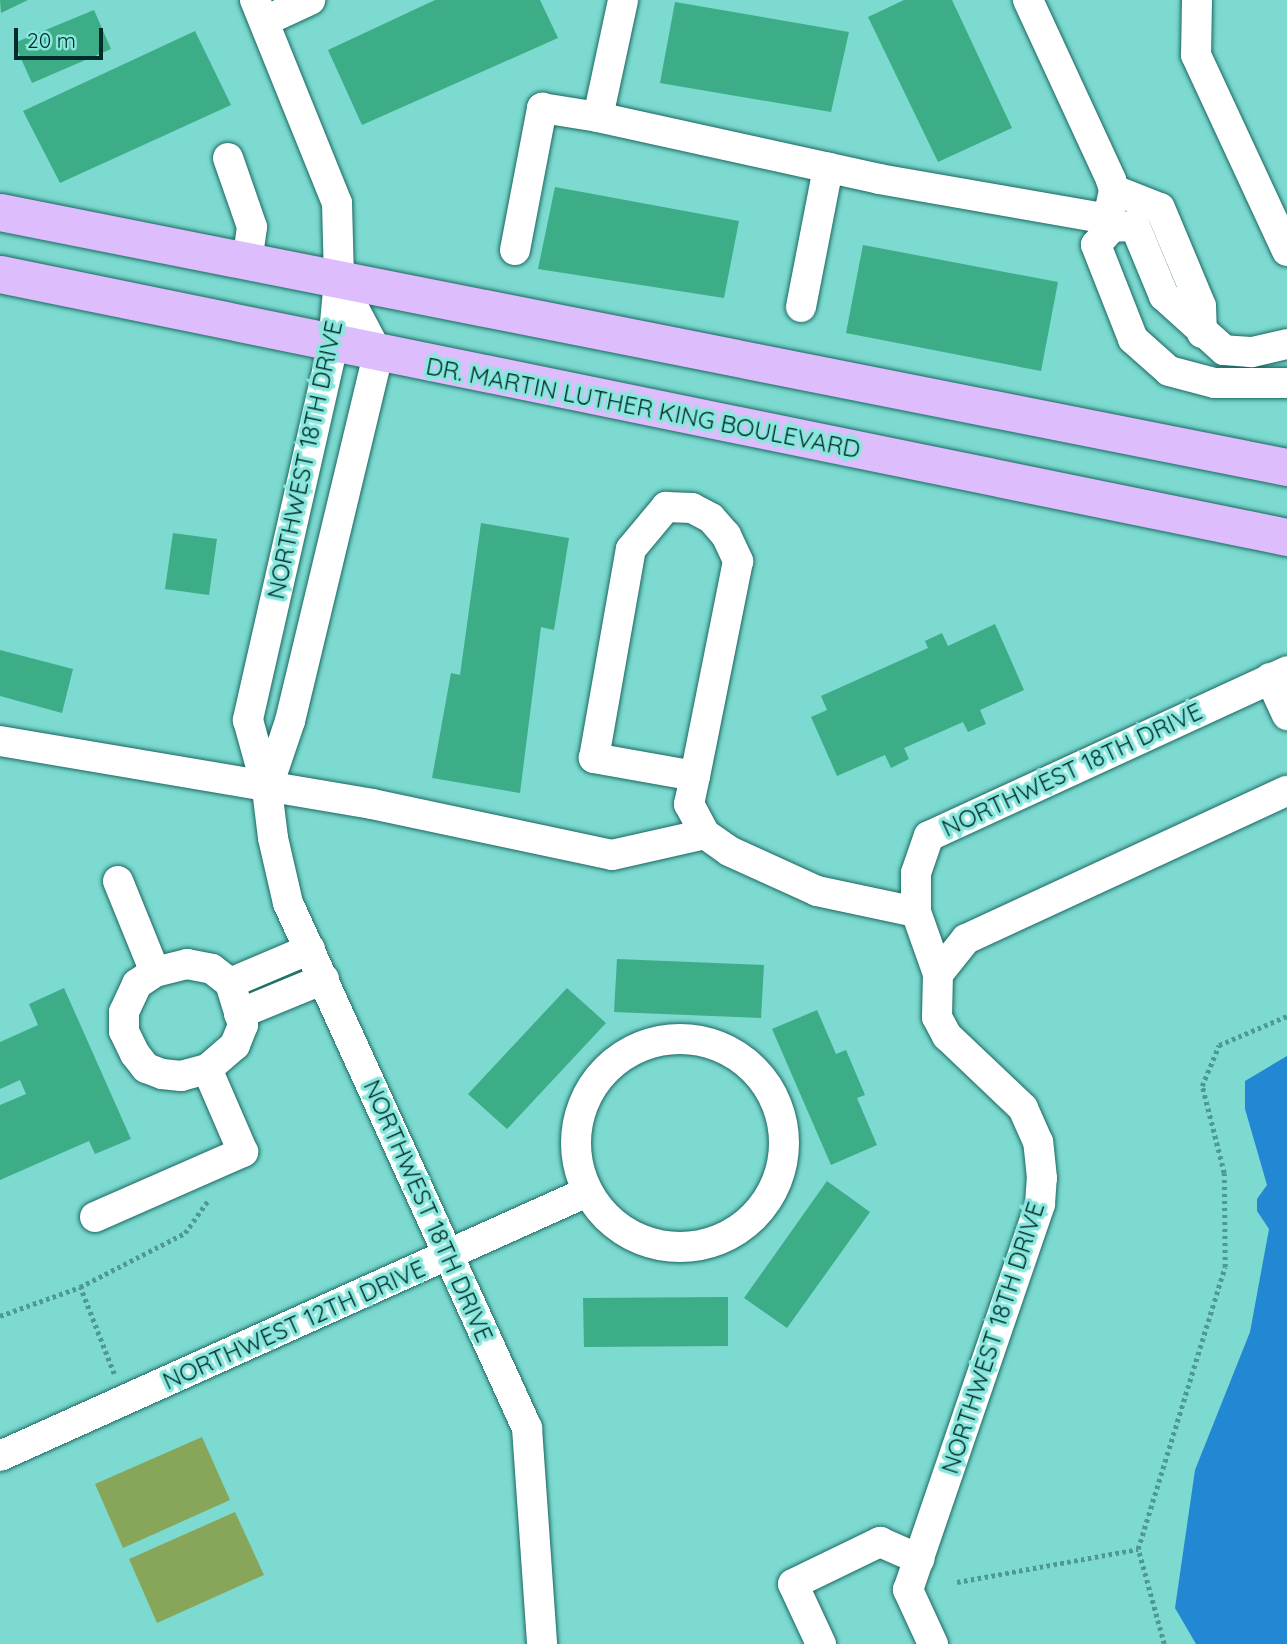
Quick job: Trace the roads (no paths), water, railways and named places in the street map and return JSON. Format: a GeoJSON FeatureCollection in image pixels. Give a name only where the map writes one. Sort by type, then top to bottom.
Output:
{"type":"FeatureCollection","features":[{"type":"Feature","properties":{"kind":"main road"},"geometry":{"type":"LineString","coordinates":[[0,212],[1287,467]]}},
{"type":"Feature","properties":{"kind":"main road","name":"DR. MARTIN LUTHER KING BOULEVARD"},"geometry":{"type":"LineString","coordinates":[[0,274],[333,345],[1287,537]]}},
{"type":"Feature","properties":{"kind":"street"},"geometry":{"type":"LineString","coordinates":[[310,0],[260,11],[337,203],[339,280]]}},
{"type":"Feature","properties":{"kind":"street"},"geometry":{"type":"LineString","coordinates":[[598,117],[622,0]]}},
{"type":"Feature","properties":{"kind":"street"},"geometry":{"type":"LineString","coordinates":[[1028,0],[1114,190],[1110,223],[1096,245],[1133,339],[1169,371],[1214,383],[1287,383]]}},
{"type":"Feature","properties":{"kind":"street"},"geometry":{"type":"LineString","coordinates":[[1197,0],[1196,55],[1287,251]]}},
{"type":"Feature","properties":{"kind":"street"},"geometry":{"type":"LineString","coordinates":[[514,250],[542,108],[598,117],[1040,210],[1135,226],[1164,296],[1202,333],[1224,350],[1251,352],[1287,344]]}},
{"type":"Feature","properties":{"kind":"street"},"geometry":{"type":"LineString","coordinates":[[228,158],[252,227],[247,262]]}},
{"type":"Feature","properties":{"kind":"street"},"geometry":{"type":"LineString","coordinates":[[801,307],[828,167]]}},
{"type":"Feature","properties":{"kind":"street"},"geometry":{"type":"LineString","coordinates":[[1114,190],[1160,208],[1201,306],[1202,333]]}},
{"type":"Feature","properties":{"kind":"street","name":"NORTHWEST 18TH DRIVE"},"geometry":{"type":"LineString","coordinates":[[339,280],[333,345],[248,720],[267,789],[272,838],[288,903],[527,1428],[542,1644]]}},
{"type":"Feature","properties":{"kind":"street","name":"NORTHWEST 18TH DRIVE"},"geometry":{"type":"LineString","coordinates":[[267,789],[290,720],[378,354],[339,280]]}},
{"type":"Feature","properties":{"kind":"street"},"geometry":{"type":"LineString","coordinates":[[1117,303],[1159,284]]}},
{"type":"Feature","properties":{"kind":"street"},"geometry":{"type":"LineString","coordinates":[[695,776],[594,758],[631,549],[666,507],[692,508],[711,518],[726,534],[738,561],[690,804],[705,834],[729,851],[817,891],[916,912]]}},
{"type":"Feature","properties":{"kind":"street","name":"NORTHWEST 18TH DRIVE"},"geometry":{"type":"LineString","coordinates":[[933,1644],[908,1590],[1040,1204],[1042,1178],[1038,1142],[1023,1108],[947,1036],[937,1017],[938,974],[916,912],[916,873],[929,836],[1279,674],[1287,715]]}},
{"type":"Feature","properties":{"kind":"street"},"geometry":{"type":"LineString","coordinates":[[0,741],[267,789],[372,804],[611,855],[705,834]]}},
{"type":"Feature","properties":{"kind":"street"},"geometry":{"type":"LineString","coordinates":[[938,974],[966,939],[1287,791]]}},
{"type":"Feature","properties":{"kind":"street"},"geometry":{"type":"LineString","coordinates":[[118,881],[155,972]]}},
{"type":"Feature","properties":{"kind":"street"},"geometry":{"type":"LineString","coordinates":[[230,983],[310,949]]}},
{"type":"Feature","properties":{"kind":"street"},"geometry":{"type":"LineString","coordinates":[[173,965],[196,965],[212,969],[230,983],[243,1025],[236,1045],[207,1069],[181,1076],[162,1074],[146,1068],[135,1054],[124,1031],[124,1012],[136,984],[173,965]]}},
{"type":"Feature","properties":{"kind":"street"},"geometry":{"type":"LineString","coordinates":[[239,1014],[324,979]]}},
{"type":"Feature","properties":{"kind":"street"},"geometry":{"type":"LineString","coordinates":[[683,1038],[719,1045],[750,1063],[773,1092],[784,1126],[784,1158],[774,1190],[755,1216],[729,1236],[698,1246],[654,1243],[634,1237],[607,1218],[587,1192],[576,1158],[578,1121],[591,1088],[615,1061],[636,1049],[683,1038]]}},
{"type":"Feature","properties":{"kind":"street"},"geometry":{"type":"LineString","coordinates":[[95,1217],[243,1152],[207,1069]]}},
{"type":"Feature","properties":{"kind":"street","name":"NORTHWEST 12TH DRIVE"},"geometry":{"type":"LineString","coordinates":[[0,1456],[587,1192]]}},
{"type":"Feature","properties":{"kind":"street"},"geometry":{"type":"LineString","coordinates":[[821,1644],[793,1584],[880,1542],[919,1559]]}},
{"type":"Feature","properties":{"kind":"water"},"geometry":{"type":"Polygon","coordinates":[[[1287,1056],[1287,1644],[1196,1644],[1175,1608],[1195,1470],[1250,1332],[1269,1229],[1257,1211],[1257,1199],[1267,1185],[1245,1109],[1245,1081],[1287,1056]]]}}]}
